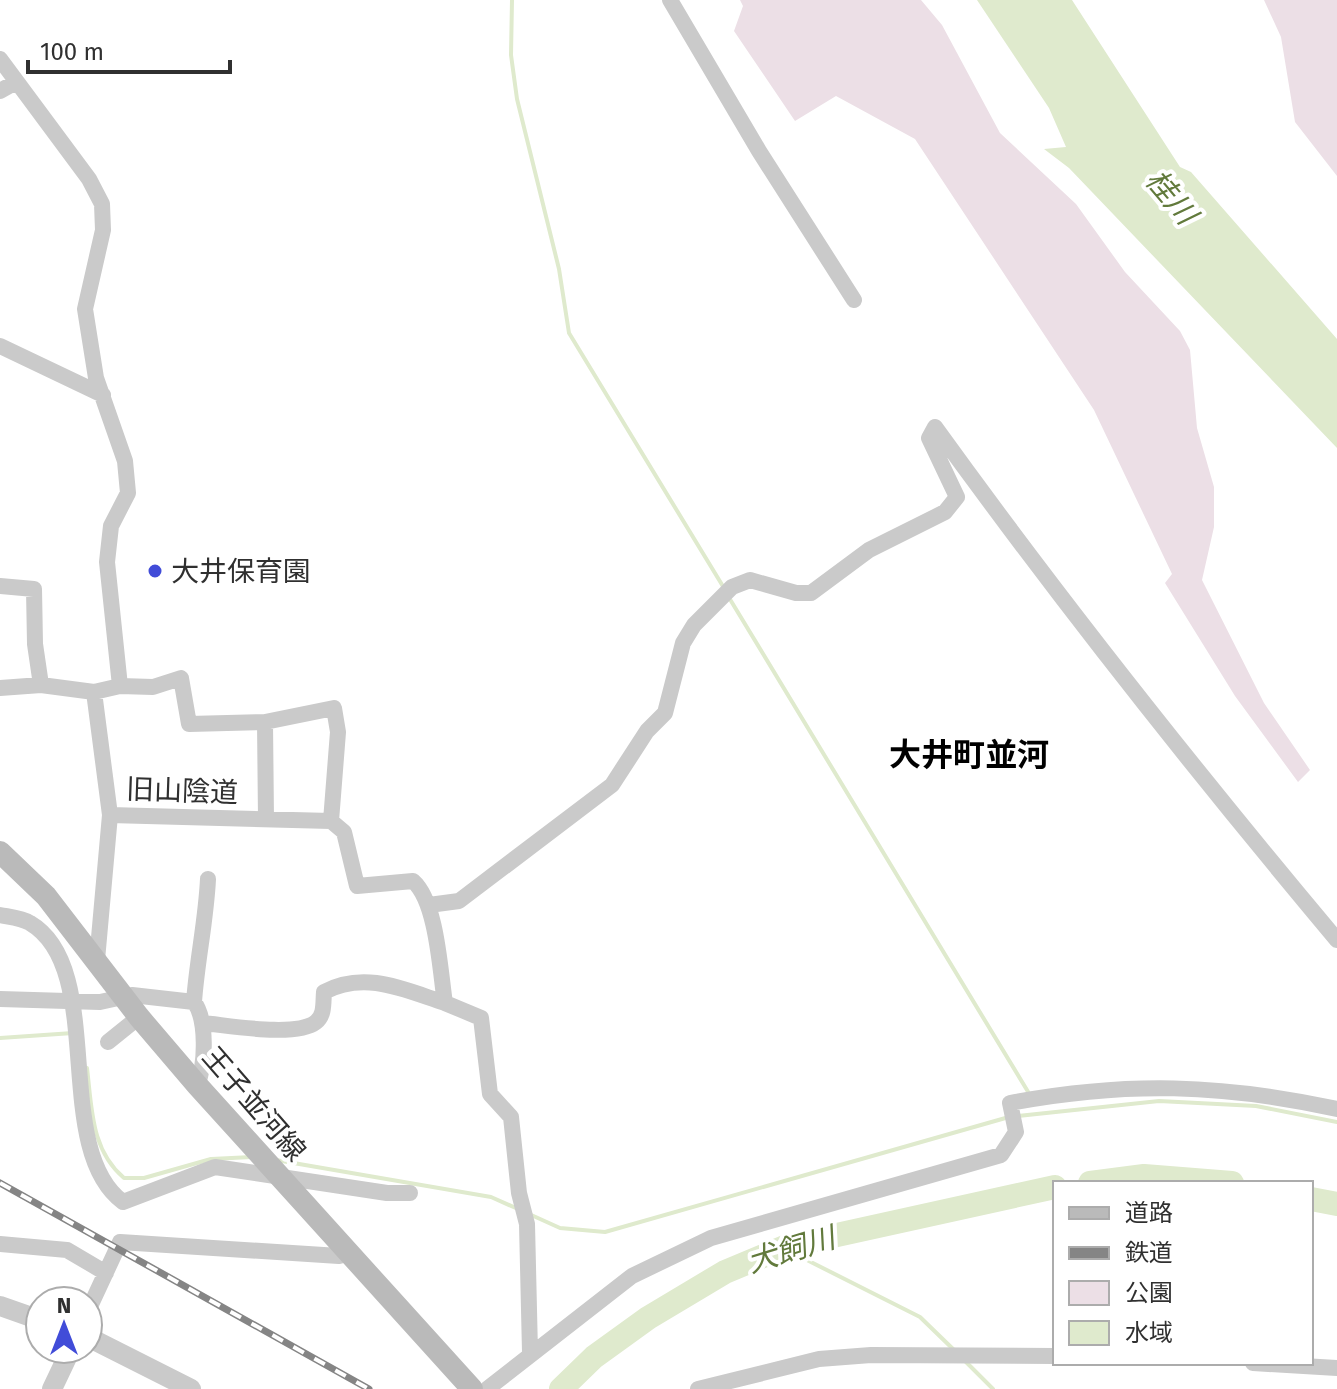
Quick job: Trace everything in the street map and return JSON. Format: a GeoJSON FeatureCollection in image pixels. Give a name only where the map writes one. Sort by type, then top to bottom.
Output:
{"type":"FeatureCollection","features":[{"type":"Feature","properties":{"kind":"main road","name":"王子並河線"},"geometry":{"type":"LineString","coordinates":[[0,852],[46,896],[139,1017],[255,1151],[472,1389]]}},
{"type":"Feature","properties":{"kind":"street"},"geometry":{"type":"LineString","coordinates":[[670,0],[854,300]]}},
{"type":"Feature","properties":{"kind":"street"},"geometry":{"type":"LineString","coordinates":[[0,59],[89,179],[102,204],[103,230],[85,309],[96,378],[125,461],[128,493],[111,526],[107,562],[120,686]]}},
{"type":"Feature","properties":{"kind":"street"},"geometry":{"type":"LineString","coordinates":[[0,91],[16,82]]}},
{"type":"Feature","properties":{"kind":"street"},"geometry":{"type":"LineString","coordinates":[[0,346],[103,395]]}},
{"type":"Feature","properties":{"kind":"street"},"geometry":{"type":"LineString","coordinates":[[429,905],[459,901],[612,785],[647,731],[665,713],[688,634],[732,587],[750,580],[796,593],[811,593],[869,550],[945,512],[957,497],[929,438],[935,427],[1022,548],[1184,756],[1337,940]]}},
{"type":"Feature","properties":{"kind":"street"},"geometry":{"type":"LineString","coordinates":[[0,586],[34,589],[35,644],[41,685]]}},
{"type":"Feature","properties":{"kind":"street"},"geometry":{"type":"LineString","coordinates":[[0,688],[41,685],[94,692],[120,686],[153,687],[181,678],[189,724],[265,722],[334,708],[338,732],[331,821],[344,832],[357,886],[413,881],[421,888],[429,905],[445,1003]]}},
{"type":"Feature","properties":{"kind":"street","name":"旧山陰道"},"geometry":{"type":"LineString","coordinates":[[94,692],[110,815],[331,821]]}},
{"type":"Feature","properties":{"kind":"street"},"geometry":{"type":"LineString","coordinates":[[265,722],[266,819]]}},
{"type":"Feature","properties":{"kind":"street"},"geometry":{"type":"LineString","coordinates":[[97,960],[110,815]]}},
{"type":"Feature","properties":{"kind":"street"},"geometry":{"type":"LineString","coordinates":[[197,1085],[201,1076],[202,1023],[200,1010],[194,1002],[198,950],[206,931],[208,879]]}},
{"type":"Feature","properties":{"kind":"street"},"geometry":{"type":"LineString","coordinates":[[0,915],[27,921],[40,930],[53,948],[72,1001],[87,1138],[92,1155],[113,1194],[123,1202],[215,1167],[387,1193],[410,1193]]}},
{"type":"Feature","properties":{"kind":"street"},"geometry":{"type":"LineString","coordinates":[[202,1023],[282,1029],[301,1027],[315,1022],[323,1012],[324,992],[361,980],[380,982],[481,1018],[490,1094],[511,1117],[519,1193],[527,1224],[530,1352]]}},
{"type":"Feature","properties":{"kind":"street"},"geometry":{"type":"LineString","coordinates":[[0,999],[100,1002],[147,995],[194,1002]]}},
{"type":"Feature","properties":{"kind":"street"},"geometry":{"type":"LineString","coordinates":[[108,1042],[139,1017]]}},
{"type":"Feature","properties":{"kind":"street"},"geometry":{"type":"LineString","coordinates":[[487,1389],[530,1352],[632,1276],[711,1238],[1001,1155],[1016,1132],[1010,1103],[1069,1092],[1168,1086],[1264,1093],[1337,1109]]}},
{"type":"Feature","properties":{"kind":"street"},"geometry":{"type":"LineString","coordinates":[[100,1285],[120,1242],[339,1256],[347,1254]]}},
{"type":"Feature","properties":{"kind":"street"},"geometry":{"type":"LineString","coordinates":[[0,1244],[67,1250],[106,1273]]}},
{"type":"Feature","properties":{"kind":"street"},"geometry":{"type":"LineString","coordinates":[[0,1306],[24,1314]]}},
{"type":"Feature","properties":{"kind":"street"},"geometry":{"type":"LineString","coordinates":[[104,1345],[191,1389]]}},
{"type":"Feature","properties":{"kind":"street"},"geometry":{"type":"LineString","coordinates":[[698,1389],[819,1359],[871,1355],[1053,1356]]}},
{"type":"Feature","properties":{"kind":"street"},"geometry":{"type":"LineString","coordinates":[[52,1389],[63,1365]]}},
{"type":"Feature","properties":{"kind":"street"},"geometry":{"type":"LineString","coordinates":[[1287,1365],[1337,1368]]}},
{"type":"Feature","properties":{"kind":"green space"},"geometry":{"type":"Polygon","coordinates":[[[740,0],[921,0],[942,25],[1000,133],[1076,204],[1125,272],[1180,331],[1190,350],[1197,428],[1214,487],[1214,527],[1202,580],[1264,703],[1310,770],[1298,782],[1235,696],[1165,583],[1172,574],[1094,410],[915,139],[836,96],[795,121],[734,31],[743,6],[740,0]]]}},
{"type":"Feature","properties":{"kind":"green space"},"geometry":{"type":"Polygon","coordinates":[[[1264,0],[1337,0],[1337,176],[1295,122],[1281,37],[1264,0]]]}},
{"type":"Feature","properties":{"kind":"water","name":"桂川"},"geometry":{"type":"Polygon","coordinates":[[[977,0],[1072,0],[1180,167],[1191,172],[1337,339],[1337,448],[1069,168],[1044,149],[1066,147],[1049,108],[977,0]]]}},
{"type":"Feature","properties":{"kind":"waterway"},"geometry":{"type":"LineString","coordinates":[[512,0],[511,55],[517,99],[559,269],[569,333],[724,588]]}},
{"type":"Feature","properties":{"kind":"waterway"},"geometry":{"type":"LineString","coordinates":[[728,596],[1030,1095]]}},
{"type":"Feature","properties":{"kind":"waterway"},"geometry":{"type":"LineString","coordinates":[[0,1038],[73,1033]]}},
{"type":"Feature","properties":{"kind":"waterway"},"geometry":{"type":"LineString","coordinates":[[87,1068],[99,1142],[113,1167],[124,1178],[144,1178],[211,1159],[252,1157]]}},
{"type":"Feature","properties":{"kind":"waterway"},"geometry":{"type":"LineString","coordinates":[[1018,1116],[1159,1101],[1256,1106],[1337,1122]]}},
{"type":"Feature","properties":{"kind":"waterway"},"geometry":{"type":"LineString","coordinates":[[529,1214],[560,1228],[605,1232],[1009,1117]]}},
{"type":"Feature","properties":{"kind":"waterway"},"geometry":{"type":"LineString","coordinates":[[276,1160],[491,1197],[518,1209]]}},
{"type":"Feature","properties":{"kind":"waterway","name":"犬飼川"},"geometry":{"type":"LineString","coordinates":[[1105,1181],[1144,1176],[1207,1181]]}},
{"type":"Feature","properties":{"kind":"waterway","name":"犬飼川"},"geometry":{"type":"LineString","coordinates":[[561,1389],[594,1357],[648,1318],[725,1272],[787,1246],[1053,1187]]}},
{"type":"Feature","properties":{"kind":"waterway","name":"犬飼川"},"geometry":{"type":"LineString","coordinates":[[1313,1199],[1337,1204]]}},
{"type":"Feature","properties":{"kind":"waterway"},"geometry":{"type":"LineString","coordinates":[[787,1246],[793,1253],[920,1317],[953,1349]]}},
{"type":"Feature","properties":{"kind":"waterway"},"geometry":{"type":"LineString","coordinates":[[965,1361],[993,1389]]}},
{"type":"Feature","properties":{"kind":"railway"},"geometry":{"type":"LineString","coordinates":[[0,1183],[369,1389]]}},
{"type":"Feature","properties":{"kind":"place","name":"大井保育園"},"geometry":{"type":"Point","coordinates":[155,571]}},
{"type":"Feature","properties":{"kind":"district","name":"大井町並河"},"geometry":{"type":"Point","coordinates":[969,755]}}]}
